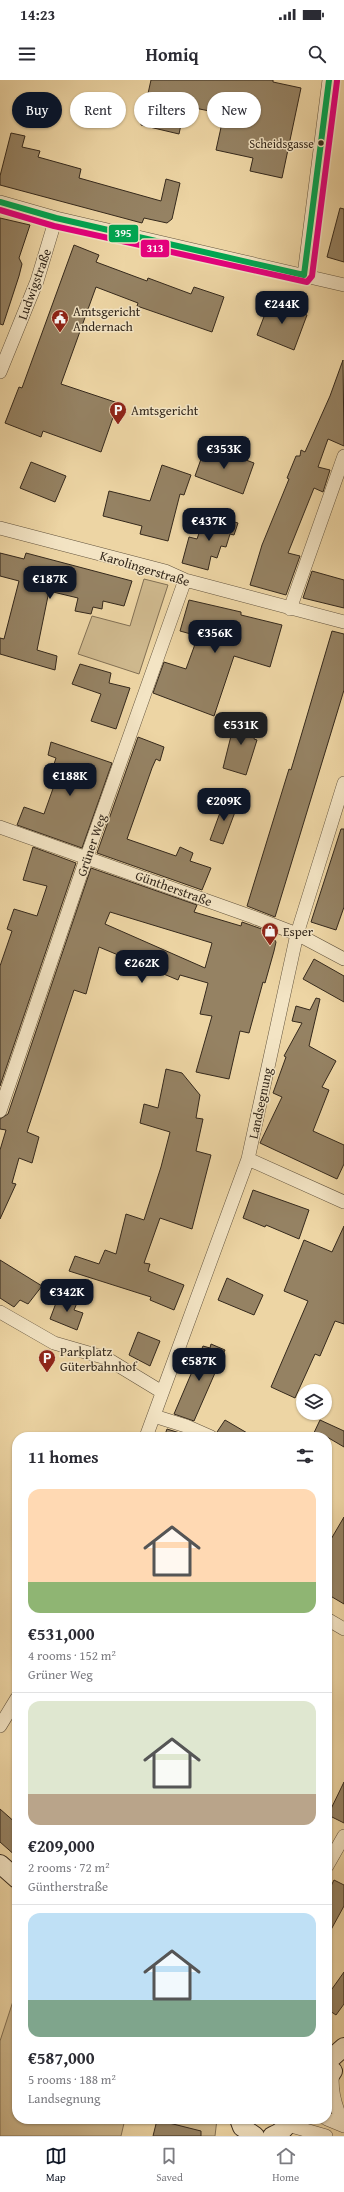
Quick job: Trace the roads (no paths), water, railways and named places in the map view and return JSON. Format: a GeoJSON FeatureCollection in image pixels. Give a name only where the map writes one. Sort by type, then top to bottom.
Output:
{"type":"FeatureCollection","features":[{"type":"Feature","properties":{"kind":"street"},"geometry":{"type":"LineString","coordinates":[[304,276],[329,80]]}},
{"type":"Feature","properties":{"kind":"street"},"geometry":{"type":"LineString","coordinates":[[0,202],[56,218],[344,285]]}},
{"type":"Feature","properties":{"kind":"street","name":"Ludwigstraße"},"geometry":{"type":"LineString","coordinates":[[0,372],[37,281],[56,218]]}},
{"type":"Feature","properties":{"kind":"street"},"geometry":{"type":"LineString","coordinates":[[290,609],[344,456]]}},
{"type":"Feature","properties":{"kind":"street","name":"Karolingerstraße"},"geometry":{"type":"LineString","coordinates":[[0,528],[165,571],[185,580],[290,609],[344,622]]}},
{"type":"Feature","properties":{"kind":"street","name":"Grüner Weg"},"geometry":{"type":"LineString","coordinates":[[0,1111],[87,856],[185,580]]}},
{"type":"Feature","properties":{"kind":"street","name":"Landsegnung"},"geometry":{"type":"LineString","coordinates":[[148,1432],[248,1159],[297,934],[343,790]]}},
{"type":"Feature","properties":{"kind":"street","name":"Güntherstraße"},"geometry":{"type":"LineString","coordinates":[[0,827],[87,856],[297,934],[344,958]]}},
{"type":"Feature","properties":{"kind":"street"},"geometry":{"type":"LineString","coordinates":[[248,1159],[344,1202]]}},
{"type":"Feature","properties":{"kind":"street"},"geometry":{"type":"LineString","coordinates":[[0,1312],[54,1343],[106,1358],[162,1392]]}},
{"type":"Feature","properties":{"kind":"street"},"geometry":{"type":"LineString","coordinates":[[154,1416],[200,1432]]}},
{"type":"Feature","properties":{"kind":"street"},"geometry":{"type":"LineString","coordinates":[[332,1622],[344,1629]]}},
{"type":"Feature","properties":{"kind":"street"},"geometry":{"type":"LineString","coordinates":[[0,1726],[12,1706]]}},
{"type":"Feature","properties":{"kind":"street"},"geometry":{"type":"LineString","coordinates":[[332,1857],[344,1836]]}},
{"type":"Feature","properties":{"kind":"street"},"geometry":{"type":"LineString","coordinates":[[0,1864],[12,1875]]}},
{"type":"Feature","properties":{"kind":"street"},"geometry":{"type":"LineString","coordinates":[[332,2066],[344,2047]]}},
{"type":"Feature","properties":{"kind":"street"},"geometry":{"type":"LineString","coordinates":[[332,2084],[335,2101],[344,2125]]}},
{"type":"Feature","properties":{"kind":"street"},"geometry":{"type":"LineString","coordinates":[[332,2121],[344,2125]]}},
{"type":"Feature","properties":{"kind":"street"},"geometry":{"type":"LineString","coordinates":[[241,2124],[255,2136]]}},
{"type":"Feature","properties":{"kind":"street"},"geometry":{"type":"LineString","coordinates":[[272,2136],[278,2134],[287,2124]]}},
{"type":"Feature","properties":{"kind":"street"},"geometry":{"type":"LineString","coordinates":[[294,2124],[326,2136]]}},
{"type":"Feature","properties":{"kind":"place","name":"Scheidsgasse"},"geometry":{"type":"Point","coordinates":[321,143]}},
{"type":"Feature","properties":{"kind":"place","name":"Amtsgericht Andernach"},"geometry":{"type":"Point","coordinates":[60,333]}},
{"type":"Feature","properties":{"kind":"place","name":"Amtsgericht"},"geometry":{"type":"Point","coordinates":[118,425]}},
{"type":"Feature","properties":{"kind":"place","name":"Esper"},"geometry":{"type":"Point","coordinates":[270,946]}},
{"type":"Feature","properties":{"kind":"place","name":"Parkplatz Güterbahnhof"},"geometry":{"type":"Point","coordinates":[47,1373]}}]}
